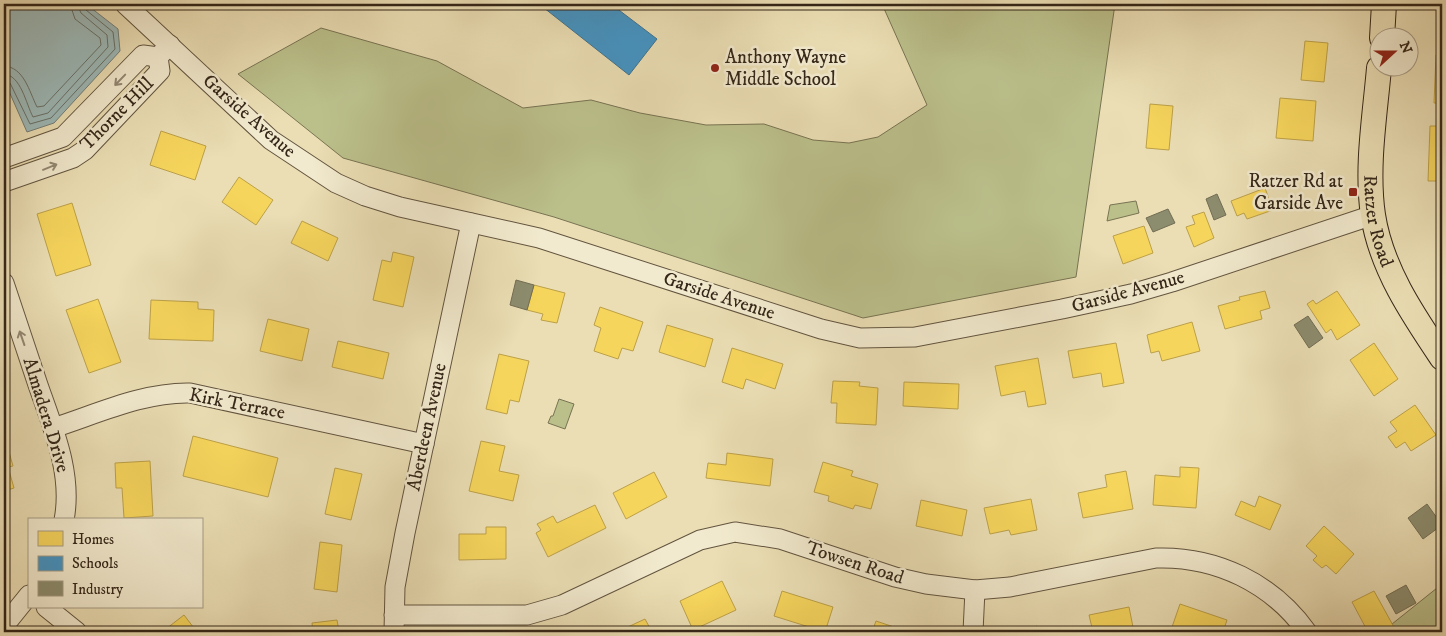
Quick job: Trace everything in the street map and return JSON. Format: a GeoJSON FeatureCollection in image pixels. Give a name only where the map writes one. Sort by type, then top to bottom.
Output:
{"type":"FeatureCollection","features":[{"type":"Feature","properties":{"kind":"main road"},"geometry":{"type":"LineString","coordinates":[[1383,28],[1384,4]]}},
{"type":"Feature","properties":{"kind":"main road","name":"Ratzer Road"},"geometry":{"type":"LineString","coordinates":[[1378,78],[1373,148],[1373,214],[1386,263],[1406,302],[1442,358]]}},
{"type":"Feature","properties":{"kind":"street","name":"Garside Avenue"},"geometry":{"type":"LineString","coordinates":[[125,4],[164,51],[271,140],[336,183],[364,196],[400,207],[539,238],[821,329],[860,338],[915,337],[1131,294],[1373,214]]}},
{"type":"Feature","properties":{"kind":"street","name":"Thorne Hill"},"geometry":{"type":"LineString","coordinates":[[4,158],[63,137],[143,56],[164,51],[160,71],[85,150],[73,158],[4,182]]}},
{"type":"Feature","properties":{"kind":"street","name":"Aberdeen Avenue"},"geometry":{"type":"LineString","coordinates":[[394,624],[396,578],[471,223]]}},
{"type":"Feature","properties":{"kind":"street","name":"Almadera Drive"},"geometry":{"type":"LineString","coordinates":[[4,283],[53,428],[66,475],[67,489],[64,518]]}},
{"type":"Feature","properties":{"kind":"street","name":"Kirk Terrace"},"geometry":{"type":"LineString","coordinates":[[53,428],[152,397],[170,393],[190,393],[424,444]]}},
{"type":"Feature","properties":{"kind":"street","name":"Towsen Road"},"geometry":{"type":"LineString","coordinates":[[394,624],[527,615],[546,611],[700,540],[736,532],[780,539],[895,577],[926,584],[975,590],[1010,587],[1156,558],[1175,558],[1222,568],[1242,576],[1278,600],[1292,613],[1307,632]]}},
{"type":"Feature","properties":{"kind":"street"},"geometry":{"type":"LineString","coordinates":[[973,632],[975,590]]}},
{"type":"Feature","properties":{"kind":"street"},"geometry":{"type":"LineString","coordinates":[[4,626],[28,596]]}},
{"type":"Feature","properties":{"kind":"street"},"geometry":{"type":"LineString","coordinates":[[47,608],[77,632]]}},
{"type":"Feature","properties":{"kind":"green space"},"geometry":{"type":"Polygon","coordinates":[[[882,4],[1115,4],[1076,277],[863,318],[554,217],[343,158],[238,74],[321,28],[437,61],[523,108],[591,100],[640,113],[706,125],[764,124],[813,140],[849,143],[878,137],[927,105],[882,4]]]}},
{"type":"Feature","properties":{"kind":"green space"},"geometry":{"type":"Polygon","coordinates":[[[1136,201],[1139,213],[1107,221],[1110,205],[1136,201]]]}},
{"type":"Feature","properties":{"kind":"green space"},"geometry":{"type":"Polygon","coordinates":[[[559,399],[574,404],[565,429],[548,423],[551,416],[553,416],[559,399]]]}},
{"type":"Feature","properties":{"kind":"green space"},"geometry":{"type":"Polygon","coordinates":[[[1442,584],[1442,632],[1382,632],[1442,584]]]}},
{"type":"Feature","properties":{"kind":"water"},"geometry":{"type":"Polygon","coordinates":[[[4,4],[86,4],[118,29],[120,51],[54,123],[27,132],[4,80],[4,4]]]}},
{"type":"Feature","properties":{"kind":"building: Homes"},"geometry":{"type":"Polygon","coordinates":[[[1305,41],[1328,43],[1324,82],[1301,80],[1305,41]]]}},
{"type":"Feature","properties":{"kind":"building: Homes"},"geometry":{"type":"Polygon","coordinates":[[[1436,55],[1442,55],[1442,103],[1434,103],[1436,55]]]}},
{"type":"Feature","properties":{"kind":"building: Homes"},"geometry":{"type":"Polygon","coordinates":[[[1280,98],[1316,101],[1313,141],[1276,138],[1280,98]]]}},
{"type":"Feature","properties":{"kind":"building: Homes"},"geometry":{"type":"Polygon","coordinates":[[[1150,104],[1173,106],[1169,150],[1146,148],[1150,104]]]}},
{"type":"Feature","properties":{"kind":"building: Homes"},"geometry":{"type":"Polygon","coordinates":[[[1430,126],[1442,126],[1442,181],[1428,181],[1430,126]]]}},
{"type":"Feature","properties":{"kind":"building: Homes"},"geometry":{"type":"Polygon","coordinates":[[[161,131],[206,146],[195,180],[150,165],[161,131]]]}},
{"type":"Feature","properties":{"kind":"building: Homes"},"geometry":{"type":"Polygon","coordinates":[[[239,177],[273,200],[256,225],[222,202],[239,177]]]}},
{"type":"Feature","properties":{"kind":"building: Homes"},"geometry":{"type":"Polygon","coordinates":[[[1265,188],[1273,210],[1247,219],[1244,213],[1237,216],[1231,201],[1265,188]]]}},
{"type":"Feature","properties":{"kind":"building: Homes"},"geometry":{"type":"Polygon","coordinates":[[[72,203],[91,265],[56,276],[37,214],[72,203]]]}},
{"type":"Feature","properties":{"kind":"building: Homes"},"geometry":{"type":"Polygon","coordinates":[[[1204,212],[1214,238],[1194,247],[1186,227],[1195,224],[1192,216],[1204,212]]]}},
{"type":"Feature","properties":{"kind":"building: Homes"},"geometry":{"type":"Polygon","coordinates":[[[302,221],[338,238],[328,261],[291,243],[302,221]]]}},
{"type":"Feature","properties":{"kind":"building: Homes"},"geometry":{"type":"Polygon","coordinates":[[[1144,226],[1153,253],[1123,264],[1113,236],[1144,226]]]}},
{"type":"Feature","properties":{"kind":"building: Homes"},"geometry":{"type":"Polygon","coordinates":[[[393,252],[414,257],[403,307],[373,300],[382,260],[391,262],[393,252]]]}},
{"type":"Feature","properties":{"kind":"building: Homes"},"geometry":{"type":"Polygon","coordinates":[[[534,285],[565,293],[557,323],[541,320],[543,314],[527,310],[534,285]]]}},
{"type":"Feature","properties":{"kind":"building: Homes"},"geometry":{"type":"Polygon","coordinates":[[[1265,291],[1270,308],[1260,311],[1262,319],[1225,329],[1218,306],[1240,300],[1239,297],[1265,291]]]}},
{"type":"Feature","properties":{"kind":"building: Homes"},"geometry":{"type":"Polygon","coordinates":[[[1337,291],[1360,325],[1337,340],[1331,329],[1326,333],[1307,304],[1313,300],[1316,304],[1337,291]]]}},
{"type":"Feature","properties":{"kind":"building: Homes"},"geometry":{"type":"Polygon","coordinates":[[[98,299],[121,362],[89,373],[66,310],[98,299]]]}},
{"type":"Feature","properties":{"kind":"building: Homes"},"geometry":{"type":"Polygon","coordinates":[[[151,300],[198,302],[198,309],[214,310],[213,341],[149,339],[151,300]]]}},
{"type":"Feature","properties":{"kind":"building: Homes"},"geometry":{"type":"Polygon","coordinates":[[[600,307],[643,322],[633,351],[622,348],[618,359],[594,351],[601,328],[594,325],[600,307]]]}},
{"type":"Feature","properties":{"kind":"building: Homes"},"geometry":{"type":"Polygon","coordinates":[[[268,319],[309,329],[302,361],[260,351],[268,319]]]}},
{"type":"Feature","properties":{"kind":"building: Homes"},"geometry":{"type":"Polygon","coordinates":[[[1192,322],[1200,351],[1162,361],[1159,351],[1151,353],[1147,335],[1192,322]]]}},
{"type":"Feature","properties":{"kind":"building: Homes"},"geometry":{"type":"Polygon","coordinates":[[[667,325],[713,339],[705,367],[659,352],[667,325]]]}},
{"type":"Feature","properties":{"kind":"building: Homes"},"geometry":{"type":"Polygon","coordinates":[[[338,341],[389,353],[383,379],[332,367],[338,341]]]}},
{"type":"Feature","properties":{"kind":"building: Homes"},"geometry":{"type":"Polygon","coordinates":[[[1116,343],[1124,383],[1103,387],[1101,373],[1073,378],[1068,351],[1116,343]]]}},
{"type":"Feature","properties":{"kind":"building: Homes"},"geometry":{"type":"Polygon","coordinates":[[[1374,343],[1398,379],[1374,396],[1350,360],[1374,343]]]}},
{"type":"Feature","properties":{"kind":"building: Homes"},"geometry":{"type":"Polygon","coordinates":[[[732,348],[783,364],[775,389],[746,379],[743,389],[722,382],[732,348]]]}},
{"type":"Feature","properties":{"kind":"building: Homes"},"geometry":{"type":"Polygon","coordinates":[[[499,354],[529,361],[519,402],[510,400],[507,414],[486,409],[499,354]]]}},
{"type":"Feature","properties":{"kind":"building: Homes"},"geometry":{"type":"Polygon","coordinates":[[[1038,358],[1046,404],[1028,407],[1025,391],[1001,396],[995,366],[1038,358]]]}},
{"type":"Feature","properties":{"kind":"building: Homes"},"geometry":{"type":"Polygon","coordinates":[[[833,381],[860,382],[859,386],[878,388],[876,425],[836,423],[837,403],[831,403],[833,381]]]}},
{"type":"Feature","properties":{"kind":"building: Homes"},"geometry":{"type":"Polygon","coordinates":[[[904,382],[959,384],[958,409],[903,406],[904,382]]]}},
{"type":"Feature","properties":{"kind":"building: Homes"},"geometry":{"type":"Polygon","coordinates":[[[1415,405],[1436,435],[1411,451],[1405,442],[1396,448],[1388,437],[1397,431],[1390,422],[1415,405]]]}},
{"type":"Feature","properties":{"kind":"building: Homes"},"geometry":{"type":"Polygon","coordinates":[[[193,436],[278,458],[268,497],[183,476],[193,436]]]}},
{"type":"Feature","properties":{"kind":"building: Homes"},"geometry":{"type":"Polygon","coordinates":[[[5,438],[13,466],[8,467],[14,488],[4,491],[5,438]]]}},
{"type":"Feature","properties":{"kind":"building: Homes"},"geometry":{"type":"Polygon","coordinates":[[[481,441],[505,446],[499,471],[519,475],[513,501],[469,491],[481,441]]]}},
{"type":"Feature","properties":{"kind":"building: Homes"},"geometry":{"type":"Polygon","coordinates":[[[727,453],[773,459],[770,486],[706,478],[708,463],[726,465],[727,453]]]}},
{"type":"Feature","properties":{"kind":"building: Homes"},"geometry":{"type":"Polygon","coordinates":[[[150,461],[153,516],[124,518],[122,488],[116,488],[115,463],[150,461]]]}},
{"type":"Feature","properties":{"kind":"building: Homes"},"geometry":{"type":"Polygon","coordinates":[[[823,462],[853,471],[851,476],[878,484],[871,509],[855,505],[853,509],[828,501],[829,496],[814,492],[823,462]]]}},
{"type":"Feature","properties":{"kind":"building: Homes"},"geometry":{"type":"Polygon","coordinates":[[[1180,467],[1199,468],[1196,508],[1153,505],[1155,475],[1180,477],[1180,467]]]}},
{"type":"Feature","properties":{"kind":"building: Homes"},"geometry":{"type":"Polygon","coordinates":[[[335,468],[362,474],[351,520],[325,514],[335,468]]]}},
{"type":"Feature","properties":{"kind":"building: Homes"},"geometry":{"type":"Polygon","coordinates":[[[1126,471],[1133,509],[1083,518],[1078,493],[1107,487],[1105,475],[1126,471]]]}},
{"type":"Feature","properties":{"kind":"building: Homes"},"geometry":{"type":"Polygon","coordinates":[[[654,472],[667,497],[626,519],[613,493],[654,472]]]}},
{"type":"Feature","properties":{"kind":"building: Homes"},"geometry":{"type":"Polygon","coordinates":[[[1259,496],[1281,505],[1270,530],[1235,515],[1241,501],[1255,507],[1259,496]]]}},
{"type":"Feature","properties":{"kind":"building: Homes"},"geometry":{"type":"Polygon","coordinates":[[[1031,499],[1037,530],[1011,535],[1009,530],[990,534],[984,508],[1031,499]]]}},
{"type":"Feature","properties":{"kind":"building: Homes"},"geometry":{"type":"Polygon","coordinates":[[[921,500],[967,510],[962,536],[916,526],[921,500]]]}},
{"type":"Feature","properties":{"kind":"building: Homes"},"geometry":{"type":"Polygon","coordinates":[[[595,505],[606,528],[548,557],[536,533],[541,530],[537,524],[553,516],[557,523],[595,505]]]}},
{"type":"Feature","properties":{"kind":"building: Homes"},"geometry":{"type":"Polygon","coordinates":[[[1324,526],[1354,554],[1336,574],[1326,565],[1322,568],[1313,560],[1317,556],[1306,546],[1324,526]]]}},
{"type":"Feature","properties":{"kind":"building: Homes"},"geometry":{"type":"Polygon","coordinates":[[[486,527],[506,527],[506,559],[459,560],[459,534],[486,534],[486,527]]]}},
{"type":"Feature","properties":{"kind":"building: Homes"},"geometry":{"type":"Polygon","coordinates":[[[320,542],[342,545],[337,592],[314,589],[320,542]]]}},
{"type":"Feature","properties":{"kind":"building: Homes"},"geometry":{"type":"Polygon","coordinates":[[[722,581],[736,610],[693,630],[680,601],[722,581]]]}},
{"type":"Feature","properties":{"kind":"building: Homes"},"geometry":{"type":"Polygon","coordinates":[[[782,591],[833,607],[825,632],[774,616],[782,591]]]}},
{"type":"Feature","properties":{"kind":"building: Homes"},"geometry":{"type":"Polygon","coordinates":[[[1374,591],[1395,629],[1389,632],[1368,632],[1352,602],[1374,591]]]}},
{"type":"Feature","properties":{"kind":"building: Homes"},"geometry":{"type":"Polygon","coordinates":[[[1180,604],[1227,620],[1223,632],[1177,632],[1171,630],[1180,604]]]}},
{"type":"Feature","properties":{"kind":"building: Homes"},"geometry":{"type":"Polygon","coordinates":[[[1129,607],[1134,632],[1093,632],[1089,615],[1129,607]]]}},
{"type":"Feature","properties":{"kind":"building: Homes"},"geometry":{"type":"Polygon","coordinates":[[[184,615],[197,632],[162,632],[184,615]]]}},
{"type":"Feature","properties":{"kind":"building: Homes"},"geometry":{"type":"Polygon","coordinates":[[[645,619],[652,632],[617,632],[645,619]]]}},
{"type":"Feature","properties":{"kind":"building: Homes"},"geometry":{"type":"Polygon","coordinates":[[[337,620],[339,632],[313,632],[312,623],[337,620]]]}},
{"type":"Feature","properties":{"kind":"building: Homes"},"geometry":{"type":"Polygon","coordinates":[[[876,621],[909,632],[872,632],[876,621]]]}},
{"type":"Feature","properties":{"kind":"building: Homes"},"geometry":{"type":"Polygon","coordinates":[[[1036,626],[1055,632],[1034,632],[1036,626]]]}},
{"type":"Feature","properties":{"kind":"building: Schools"},"geometry":{"type":"Polygon","coordinates":[[[539,4],[611,4],[657,39],[629,75],[539,4]]]}},
{"type":"Feature","properties":{"kind":"building: Industry"},"geometry":{"type":"Polygon","coordinates":[[[1217,194],[1226,215],[1214,220],[1206,199],[1217,194]]]}},
{"type":"Feature","properties":{"kind":"building: Industry"},"geometry":{"type":"Polygon","coordinates":[[[1168,209],[1175,223],[1153,232],[1146,218],[1168,209]]]}},
{"type":"Feature","properties":{"kind":"building: Industry"},"geometry":{"type":"Polygon","coordinates":[[[516,280],[534,285],[527,310],[510,305],[516,280]]]}},
{"type":"Feature","properties":{"kind":"building: Industry"},"geometry":{"type":"Polygon","coordinates":[[[1308,316],[1323,338],[1309,348],[1294,325],[1308,316]]]}},
{"type":"Feature","properties":{"kind":"building: Industry"},"geometry":{"type":"Polygon","coordinates":[[[1427,504],[1442,525],[1423,539],[1408,518],[1427,504]]]}},
{"type":"Feature","properties":{"kind":"building: Industry"},"geometry":{"type":"Polygon","coordinates":[[[1406,585],[1416,603],[1396,614],[1386,596],[1406,585]]]}},
{"type":"Feature","properties":{"kind":"place","name":"Anthony Wayne Middle School"},"geometry":{"type":"Point","coordinates":[715,68]}},
{"type":"Feature","properties":{"kind":"place","name":"Ratzer Rd at Garside Ave"},"geometry":{"type":"Point","coordinates":[1353,192]}}]}
